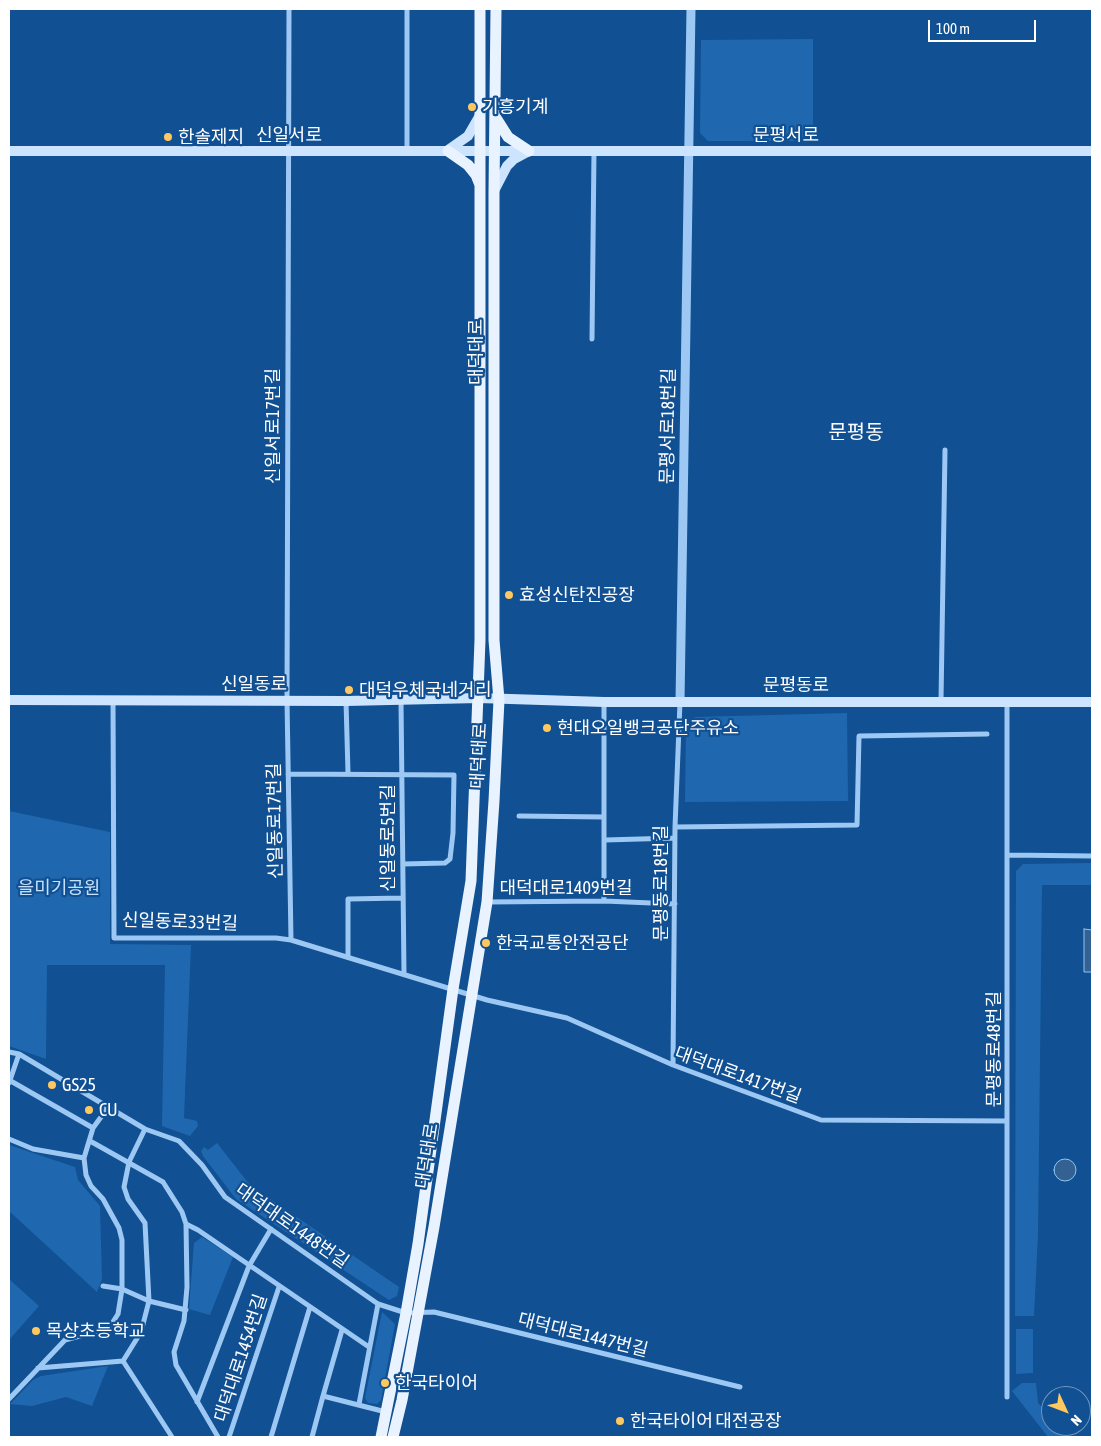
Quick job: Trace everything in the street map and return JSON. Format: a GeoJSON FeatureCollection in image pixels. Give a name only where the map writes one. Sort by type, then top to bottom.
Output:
{"type":"FeatureCollection","features":[{"type":"Feature","properties":{"kind":"main road","name":"대덕대로"},"geometry":{"type":"LineString","coordinates":[[381,1437],[412,1313],[453,989],[470,881],[479,698],[482,189],[479,117],[480,9]]}},
{"type":"Feature","properties":{"kind":"main road","name":"대덕대로"},"geometry":{"type":"LineString","coordinates":[[393,1437],[412,1313],[487,902],[499,700],[494,640],[496,9]]}},
{"type":"Feature","properties":{"kind":"main road"},"geometry":{"type":"LineString","coordinates":[[479,117],[468,136],[448,151],[468,165],[476,175],[482,189]]}},
{"type":"Feature","properties":{"kind":"main road"},"geometry":{"type":"LineString","coordinates":[[496,118],[508,137],[529,151]]}},
{"type":"Feature","properties":{"kind":"main road","name":"신일서로"},"geometry":{"type":"LineString","coordinates":[[9,150],[288,152],[480,150]]}},
{"type":"Feature","properties":{"kind":"main road","name":"문평서로"},"geometry":{"type":"LineString","coordinates":[[480,150],[1092,152]]}},
{"type":"Feature","properties":{"kind":"main road"},"geometry":{"type":"LineString","coordinates":[[494,192],[507,166],[514,158],[529,151]]}},
{"type":"Feature","properties":{"kind":"main road","name":"신일동로"},"geometry":{"type":"LineString","coordinates":[[9,700],[401,701],[479,698],[499,700]]}},
{"type":"Feature","properties":{"kind":"main road","name":"문평동로"},"geometry":{"type":"LineString","coordinates":[[499,700],[604,702],[1092,702]]}},
{"type":"Feature","properties":{"kind":"street","name":"신일서로17번길"},"geometry":{"type":"LineString","coordinates":[[286,700],[289,9]]}},
{"type":"Feature","properties":{"kind":"street"},"geometry":{"type":"LineString","coordinates":[[407,9],[408,150]]}},
{"type":"Feature","properties":{"kind":"street","name":"문평서로18번길"},"geometry":{"type":"LineString","coordinates":[[680,701],[688,151],[692,9]]}},
{"type":"Feature","properties":{"kind":"street"},"geometry":{"type":"LineString","coordinates":[[592,339],[594,151]]}},
{"type":"Feature","properties":{"kind":"street"},"geometry":{"type":"LineString","coordinates":[[941,701],[945,450]]}},
{"type":"Feature","properties":{"kind":"street","name":"신일동로33번길"},"geometry":{"type":"LineString","coordinates":[[113,700],[114,938],[276,938],[291,940],[471,994]]}},
{"type":"Feature","properties":{"kind":"street","name":"신일동로17번길"},"geometry":{"type":"LineString","coordinates":[[286,700],[291,940]]}},
{"type":"Feature","properties":{"kind":"street"},"geometry":{"type":"LineString","coordinates":[[346,701],[348,773]]}},
{"type":"Feature","properties":{"kind":"street","name":"신일동로5번길"},"geometry":{"type":"LineString","coordinates":[[401,701],[404,974]]}},
{"type":"Feature","properties":{"kind":"street","name":"문평동로18번길"},"geometry":{"type":"LineString","coordinates":[[673,1065],[675,827],[680,701]]}},
{"type":"Feature","properties":{"kind":"street","name":"문평동로48번길"},"geometry":{"type":"LineString","coordinates":[[1007,701],[1008,1397]]}},
{"type":"Feature","properties":{"kind":"street"},"geometry":{"type":"LineString","coordinates":[[604,702],[604,901]]}},
{"type":"Feature","properties":{"kind":"street"},"geometry":{"type":"LineString","coordinates":[[675,827],[857,825],[859,736],[987,734]]}},
{"type":"Feature","properties":{"kind":"street"},"geometry":{"type":"LineString","coordinates":[[288,774],[454,775],[453,833],[450,859],[446,863],[403,864]]}},
{"type":"Feature","properties":{"kind":"street"},"geometry":{"type":"LineString","coordinates":[[519,816],[604,817]]}},
{"type":"Feature","properties":{"kind":"street"},"geometry":{"type":"LineString","coordinates":[[605,840],[676,838]]}},
{"type":"Feature","properties":{"kind":"street"},"geometry":{"type":"LineString","coordinates":[[1008,855],[1092,856]]}},
{"type":"Feature","properties":{"kind":"street"},"geometry":{"type":"LineString","coordinates":[[348,957],[348,899],[402,898]]}},
{"type":"Feature","properties":{"kind":"street","name":"대덕대로1409번길"},"geometry":{"type":"LineString","coordinates":[[487,902],[604,901],[675,904]]}},
{"type":"Feature","properties":{"kind":"street","name":"대덕대로1417번길"},"geometry":{"type":"LineString","coordinates":[[471,994],[487,1000],[567,1018],[673,1065],[821,1120],[1007,1121]]}},
{"type":"Feature","properties":{"kind":"street","name":"대덕대로1448번길"},"geometry":{"type":"LineString","coordinates":[[9,1052],[19,1054],[109,1106],[144,1129],[178,1141],[202,1165],[225,1197],[378,1304],[412,1313]]}},
{"type":"Feature","properties":{"kind":"street"},"geometry":{"type":"LineString","coordinates":[[19,1054],[9,1081],[93,1128]]}},
{"type":"Feature","properties":{"kind":"street"},"geometry":{"type":"LineString","coordinates":[[9,1399],[65,1340],[109,1328],[118,1314],[122,1290],[122,1240],[119,1228],[103,1199],[91,1186],[86,1175],[84,1158],[93,1128],[109,1106]]}},
{"type":"Feature","properties":{"kind":"street"},"geometry":{"type":"LineString","coordinates":[[123,1360],[141,1332],[149,1301],[145,1223],[128,1198],[124,1186],[129,1162],[144,1129]]}},
{"type":"Feature","properties":{"kind":"street"},"geometry":{"type":"LineString","coordinates":[[9,1138],[33,1149],[84,1158]]}},
{"type":"Feature","properties":{"kind":"street"},"geometry":{"type":"LineString","coordinates":[[90,1141],[162,1182],[182,1212],[186,1224],[186,1310],[174,1352],[176,1366],[218,1437]]}},
{"type":"Feature","properties":{"kind":"street","name":"대덕대로1454번길"},"geometry":{"type":"LineString","coordinates":[[186,1224],[198,1230],[369,1347]]}},
{"type":"Feature","properties":{"kind":"street","name":"대덕대로1454번길"},"geometry":{"type":"LineString","coordinates":[[197,1402],[249,1266],[271,1229]]}},
{"type":"Feature","properties":{"kind":"street"},"geometry":{"type":"LineString","coordinates":[[103,1286],[122,1290],[149,1301],[186,1310]]}},
{"type":"Feature","properties":{"kind":"street","name":"대덕대로1454번길"},"geometry":{"type":"LineString","coordinates":[[229,1437],[279,1287]]}},
{"type":"Feature","properties":{"kind":"street"},"geometry":{"type":"LineString","coordinates":[[359,1404],[378,1304]]}},
{"type":"Feature","properties":{"kind":"street"},"geometry":{"type":"LineString","coordinates":[[271,1437],[310,1307]]}},
{"type":"Feature","properties":{"kind":"street","name":"대덕대로1447번길"},"geometry":{"type":"LineString","coordinates":[[412,1313],[434,1312],[740,1387]]}},
{"type":"Feature","properties":{"kind":"street"},"geometry":{"type":"LineString","coordinates":[[312,1437],[342,1330]]}},
{"type":"Feature","properties":{"kind":"street"},"geometry":{"type":"LineString","coordinates":[[38,1368],[123,1360]]}},
{"type":"Feature","properties":{"kind":"street"},"geometry":{"type":"LineString","coordinates":[[123,1360],[172,1437]]}},
{"type":"Feature","properties":{"kind":"street"},"geometry":{"type":"LineString","coordinates":[[324,1396],[386,1412]]}},
{"type":"Feature","properties":{"kind":"green space"},"geometry":{"type":"Polygon","coordinates":[[[813,39],[813,141],[708,141],[700,133],[701,40],[813,39]]]}},
{"type":"Feature","properties":{"kind":"green space"},"geometry":{"type":"Polygon","coordinates":[[[847,713],[848,801],[685,802],[686,728],[695,717],[847,713]]]}},
{"type":"Feature","properties":{"kind":"green space","name":"을미기공원"},"geometry":{"type":"Polygon","coordinates":[[[9,811],[110,832],[110,944],[191,945],[184,1118],[197,1121],[198,1126],[190,1136],[162,1126],[165,965],[47,965],[46,1059],[9,1046],[9,811]]]}},
{"type":"Feature","properties":{"kind":"green space"},"geometry":{"type":"Polygon","coordinates":[[[1092,863],[1092,885],[1042,885],[1038,1234],[1034,1316],[1015,1316],[1016,871],[1023,864],[1092,863]]]}},
{"type":"Feature","properties":{"kind":"green space"},"geometry":{"type":"Polygon","coordinates":[[[217,1143],[250,1185],[399,1287],[397,1296],[389,1300],[236,1199],[201,1151],[204,1147],[208,1150],[217,1143]]]}},
{"type":"Feature","properties":{"kind":"green space"},"geometry":{"type":"Polygon","coordinates":[[[9,1145],[75,1167],[78,1180],[100,1206],[102,1279],[97,1292],[9,1211],[9,1145]]]}},
{"type":"Feature","properties":{"kind":"green space"},"geometry":{"type":"Polygon","coordinates":[[[202,1237],[233,1257],[210,1315],[189,1309],[194,1243],[202,1237]]]}},
{"type":"Feature","properties":{"kind":"green space"},"geometry":{"type":"Polygon","coordinates":[[[9,1279],[39,1306],[9,1340],[9,1279]]]}},
{"type":"Feature","properties":{"kind":"green space"},"geometry":{"type":"Polygon","coordinates":[[[382,1312],[395,1324],[381,1400],[377,1404],[368,1403],[365,1398],[382,1312]]]}},
{"type":"Feature","properties":{"kind":"green space"},"geometry":{"type":"Polygon","coordinates":[[[1016,1329],[1033,1329],[1033,1373],[1016,1374],[1016,1329]]]}},
{"type":"Feature","properties":{"kind":"green space"},"geometry":{"type":"Polygon","coordinates":[[[108,1366],[92,1406],[66,1397],[32,1406],[10,1404],[33,1380],[41,1376],[108,1366]]]}},
{"type":"Feature","properties":{"kind":"green space"},"geometry":{"type":"Polygon","coordinates":[[[1022,1383],[1036,1383],[1038,1403],[1041,1406],[1041,1428],[1012,1391],[1022,1383]]]}},
{"type":"Feature","properties":{"kind":"green space"},"geometry":{"type":"Polygon","coordinates":[[[1047,1436],[1072,1437],[1048,1437],[1047,1436]]]}},
{"type":"Feature","properties":{"kind":"shaded area"},"geometry":{"type":"Polygon","coordinates":[[[1084,929],[1092,930],[1092,972],[1084,972],[1084,929]]]}},
{"type":"Feature","properties":{"kind":"shaded area"},"geometry":{"type":"Polygon","coordinates":[[[1065,1159],[1073,1162],[1076,1170],[1073,1178],[1065,1181],[1057,1178],[1054,1170],[1057,1162],[1065,1159]]]}},
{"type":"Feature","properties":{"kind":"place","name":"기흥기계"},"geometry":{"type":"Point","coordinates":[472,107]}},
{"type":"Feature","properties":{"kind":"place","name":"한솔제지"},"geometry":{"type":"Point","coordinates":[168,137]}},
{"type":"Feature","properties":{"kind":"place","name":"효성신탄진공장"},"geometry":{"type":"Point","coordinates":[509,595]}},
{"type":"Feature","properties":{"kind":"place","name":"대덕우체국네거리"},"geometry":{"type":"Point","coordinates":[349,690]}},
{"type":"Feature","properties":{"kind":"place","name":"현대오일뱅크공단주유소"},"geometry":{"type":"Point","coordinates":[547,728]}},
{"type":"Feature","properties":{"kind":"place","name":"한국교통안전공단"},"geometry":{"type":"Point","coordinates":[486,943]}},
{"type":"Feature","properties":{"kind":"place","name":"GS25"},"geometry":{"type":"Point","coordinates":[52,1085]}},
{"type":"Feature","properties":{"kind":"place","name":"CU"},"geometry":{"type":"Point","coordinates":[89,1110]}},
{"type":"Feature","properties":{"kind":"place","name":"목상초등학교"},"geometry":{"type":"Point","coordinates":[36,1331]}},
{"type":"Feature","properties":{"kind":"place","name":"한국타이어"},"geometry":{"type":"Point","coordinates":[385,1383]}},
{"type":"Feature","properties":{"kind":"place","name":"한국타이어 대전공장"},"geometry":{"type":"Point","coordinates":[620,1421]}},
{"type":"Feature","properties":{"kind":"district","name":"문평동"},"geometry":{"type":"Point","coordinates":[856,433]}}]}
